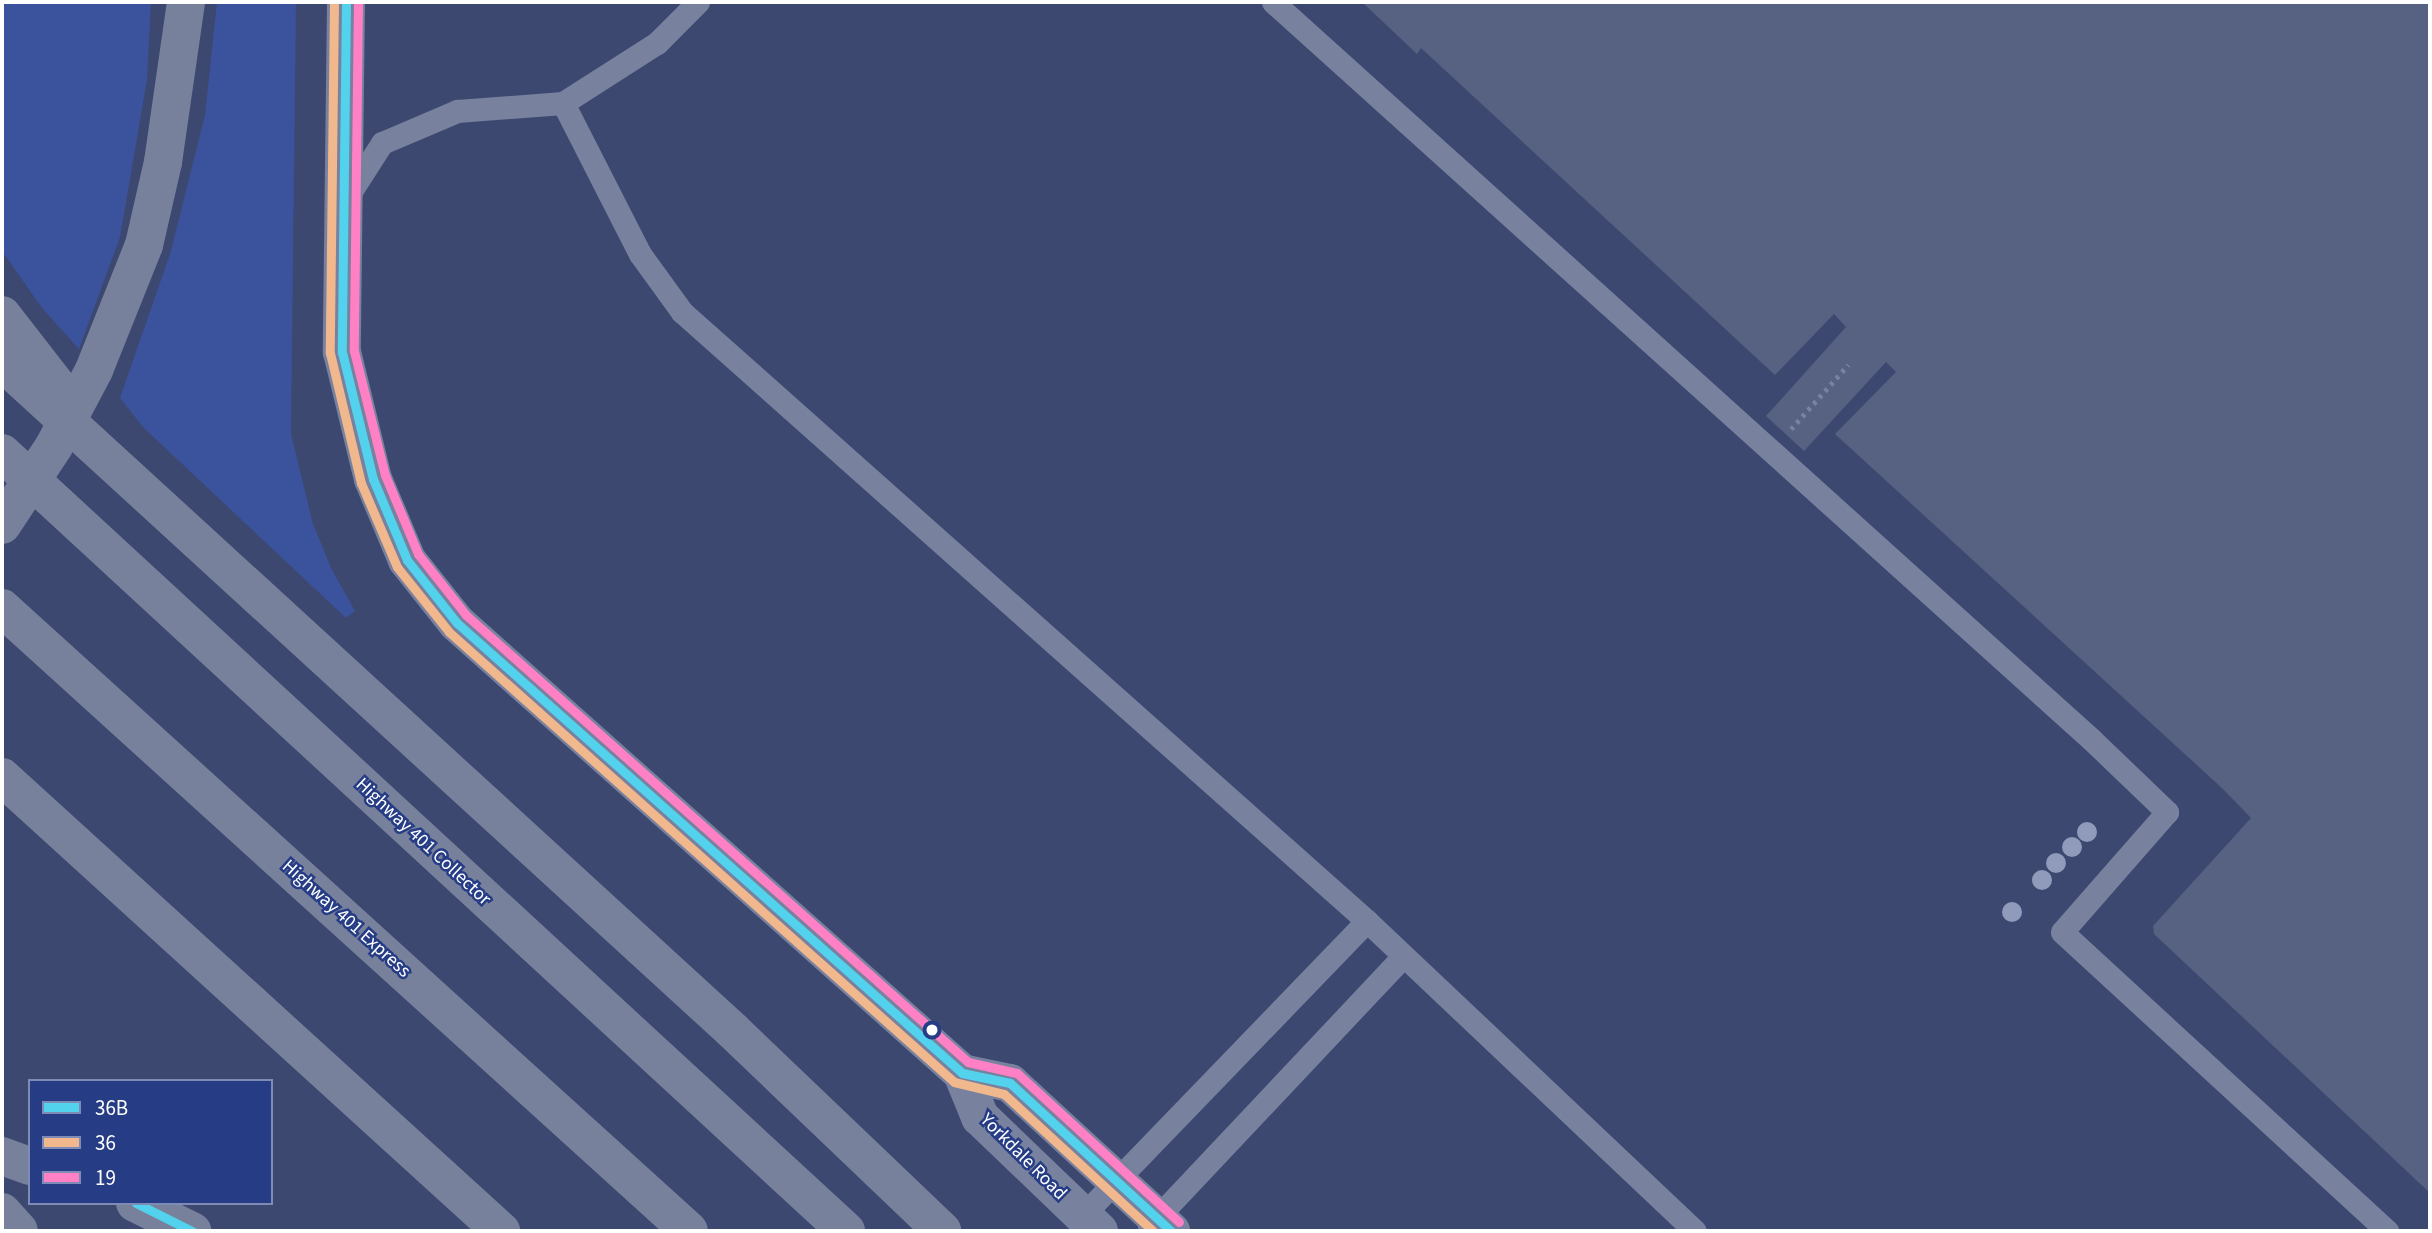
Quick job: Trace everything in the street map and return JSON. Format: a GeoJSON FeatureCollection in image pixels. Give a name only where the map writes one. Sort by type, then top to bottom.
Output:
{"type":"FeatureCollection","features":[{"type":"Feature","properties":{"kind":"highway"},"geometry":{"type":"LineString","coordinates":[[2,526],[54,446],[94,370],[144,245],[163,162],[186,2]]}},
{"type":"Feature","properties":{"kind":"highway"},"geometry":{"type":"LineString","coordinates":[[2,315],[81,415],[207,548]]}},
{"type":"Feature","properties":{"kind":"highway"},"geometry":{"type":"LineString","coordinates":[[2,362],[721,1020],[942,1231]]}},
{"type":"Feature","properties":{"kind":"highway","name":"Highway 401 Collector"},"geometry":{"type":"LineString","coordinates":[[2,453],[846,1231]]}},
{"type":"Feature","properties":{"kind":"highway","name":"Highway 401 Express"},"geometry":{"type":"LineString","coordinates":[[2,608],[689,1231]]}},
{"type":"Feature","properties":{"kind":"highway"},"geometry":{"type":"LineString","coordinates":[[2,777],[500,1231]]}},
{"type":"Feature","properties":{"kind":"highway"},"geometry":{"type":"LineString","coordinates":[[2,1156],[28,1165]]}},
{"type":"Feature","properties":{"kind":"highway"},"geometry":{"type":"LineString","coordinates":[[139,1205],[192,1231]]}},
{"type":"Feature","properties":{"kind":"highway"},"geometry":{"type":"LineString","coordinates":[[2,1212],[19,1231]]}},
{"type":"Feature","properties":{"kind":"street","name":"Yorkdale Road"},"geometry":{"type":"LineString","coordinates":[[346,2],[342,352],[373,479],[407,560],[457,623],[962,1073],[980,1117],[1091,1223]]}},
{"type":"Feature","properties":{"kind":"street","name":"Yorkdale Road"},"geometry":{"type":"LineString","coordinates":[[962,1073],[1010,1083],[1116,1179],[1158,1227]]}},
{"type":"Feature","properties":{"kind":"lane"},"geometry":{"type":"LineString","coordinates":[[344,202],[382,143],[457,111],[563,103],[657,43],[698,2]]}},
{"type":"Feature","properties":{"kind":"lane"},"geometry":{"type":"LineString","coordinates":[[1273,2],[2082,731],[2167,812],[2062,932],[2387,1231]]}},
{"type":"Feature","properties":{"kind":"lane"},"geometry":{"type":"LineString","coordinates":[[563,103],[640,254],[682,312],[1367,921],[1695,1231]]}},
{"type":"Feature","properties":{"kind":"lane"},"geometry":{"type":"LineString","coordinates":[[1091,1223],[1116,1179],[1367,921]]}},
{"type":"Feature","properties":{"kind":"lane"},"geometry":{"type":"LineString","coordinates":[[1158,1227],[1404,956]]}},
{"type":"Feature","properties":{"kind":"path"},"geometry":{"type":"LineString","coordinates":[[1789,431],[1849,365]]}},
{"type":"Feature","properties":{"kind":"shaded area"},"geometry":{"type":"Polygon","coordinates":[[[2,2],[151,2],[147,80],[120,237],[79,349],[42,308],[2,251],[2,2]]]}},
{"type":"Feature","properties":{"kind":"shaded area"},"geometry":{"type":"Polygon","coordinates":[[[217,2],[296,2],[291,434],[313,524],[332,570],[355,611],[346,618],[144,428],[120,398],[171,251],[205,115],[217,2]]]}},
{"type":"Feature","properties":{"kind":"building"},"geometry":{"type":"Polygon","coordinates":[[[1362,2],[2430,2],[2430,1193],[2154,934],[2153,926],[2251,818],[2223,789],[1835,434],[1896,372],[1886,362],[1804,451],[1766,416],[1846,327],[1834,314],[1775,375],[1421,48],[1417,54],[1362,2]]]}},
{"type":"Feature","properties":{"kind":"transit line","name":"36"},"geometry":{"type":"LineString","coordinates":[[334,2],[330,353],[361,483],[397,567],[449,632],[954,1082],[1004,1094],[1153,1231]]}},
{"type":"Feature","properties":{"kind":"transit line","name":"36B"},"geometry":{"type":"LineString","coordinates":[[346,2],[342,352],[373,479],[407,560],[457,623],[962,1073],[1010,1083],[1171,1231]]}},
{"type":"Feature","properties":{"kind":"transit line","name":"19"},"geometry":{"type":"LineString","coordinates":[[358,2],[354,351],[385,475],[418,554],[466,615],[968,1062],[1017,1073],[1179,1222]]}},
{"type":"Feature","properties":{"kind":"transit line","name":"36B"},"geometry":{"type":"LineString","coordinates":[[140,1205],[192,1231]]}}]}
